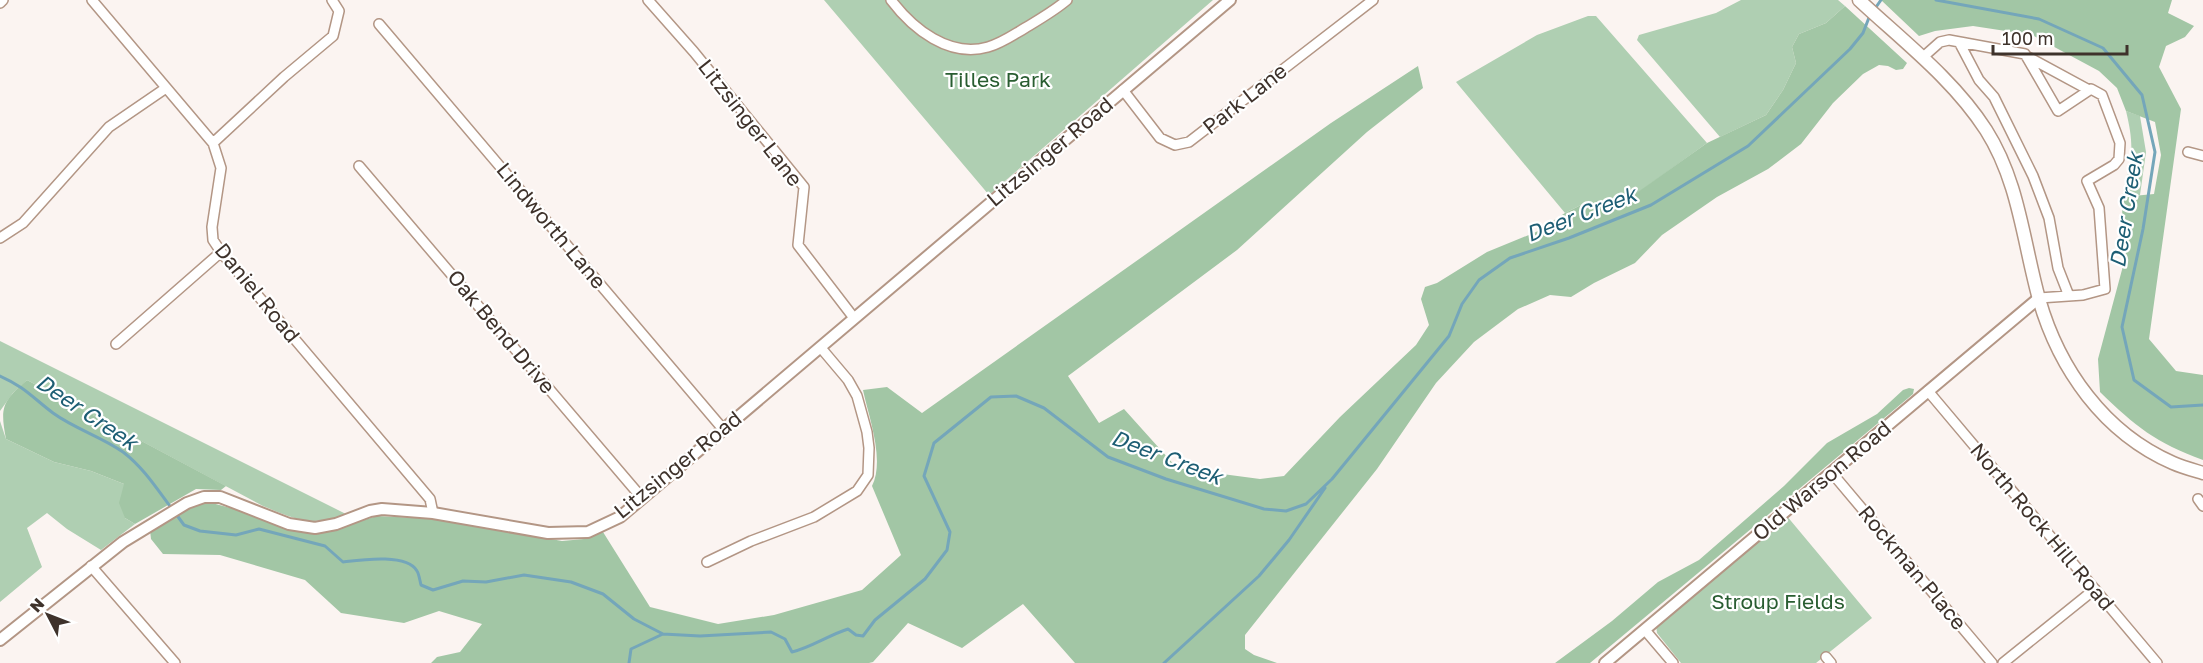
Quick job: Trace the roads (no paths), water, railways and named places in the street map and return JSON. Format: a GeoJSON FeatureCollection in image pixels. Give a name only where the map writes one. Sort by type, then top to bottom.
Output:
{"type":"FeatureCollection","features":[{"type":"Feature","properties":{"kind":"main road"},"geometry":{"type":"LineString","coordinates":[[1859,0],[1952,84],[1986,130],[2011,179],[2039,298],[2054,342],[2076,383],[2107,418],[2141,446],[2173,463],[2203,473]]}},
{"type":"Feature","properties":{"kind":"street","name":"Daniel Road"},"geometry":{"type":"LineString","coordinates":[[92,0],[213,143],[221,168],[212,227],[213,240],[430,499],[433,513]]}},
{"type":"Feature","properties":{"kind":"street"},"geometry":{"type":"LineString","coordinates":[[213,143],[284,77],[333,36],[339,11],[332,0]]}},
{"type":"Feature","properties":{"kind":"street","name":"Litzsinger Lane"},"geometry":{"type":"LineString","coordinates":[[648,0],[694,52],[804,187],[798,245],[854,318]]}},
{"type":"Feature","properties":{"kind":"street"},"geometry":{"type":"LineString","coordinates":[[891,0],[907,20],[925,34],[940,42],[972,50],[1004,41],[1055,10],[1067,0]]}},
{"type":"Feature","properties":{"kind":"street","name":"Litzsinger Road"},"geometry":{"type":"LineString","coordinates":[[0,640],[91,566],[147,526],[186,502],[204,496],[220,497],[289,524],[315,528],[336,524],[369,511],[382,509],[433,513],[548,533],[588,532],[620,517],[1230,0]]}},
{"type":"Feature","properties":{"kind":"street","name":"Park Lane"},"geometry":{"type":"LineString","coordinates":[[1123,90],[1160,138],[1174,150],[1192,140],[1373,0]]}},
{"type":"Feature","properties":{"kind":"street","name":"Lindworth Lane"},"geometry":{"type":"LineString","coordinates":[[379,24],[723,429]]}},
{"type":"Feature","properties":{"kind":"street"},"geometry":{"type":"LineString","coordinates":[[1922,58],[1940,42],[1949,40],[2026,55],[2102,95],[2120,143],[2119,159],[2114,165],[2087,181],[2099,208],[2105,289],[2069,296],[2039,298]]}},
{"type":"Feature","properties":{"kind":"street"},"geometry":{"type":"LineString","coordinates":[[1959,42],[1979,80],[1994,97],[2033,176],[2049,218],[2058,268],[2069,296]]}},
{"type":"Feature","properties":{"kind":"street"},"geometry":{"type":"LineString","coordinates":[[2026,55],[2058,111],[2090,90]]}},
{"type":"Feature","properties":{"kind":"street"},"geometry":{"type":"LineString","coordinates":[[0,238],[23,223],[109,128],[166,88]]}},
{"type":"Feature","properties":{"kind":"street"},"geometry":{"type":"LineString","coordinates":[[2188,152],[2203,156]]}},
{"type":"Feature","properties":{"kind":"street","name":"Oak Bend Drive"},"geometry":{"type":"LineString","coordinates":[[359,166],[642,498]]}},
{"type":"Feature","properties":{"kind":"street"},"geometry":{"type":"LineString","coordinates":[[116,344],[221,252]]}},
{"type":"Feature","properties":{"kind":"street","name":"Old Warson Road"},"geometry":{"type":"LineString","coordinates":[[1605,663],[2039,298]]}},
{"type":"Feature","properties":{"kind":"street"},"geometry":{"type":"LineString","coordinates":[[707,562],[814,517],[857,491],[868,475],[868,440],[857,396],[848,380],[821,348]]}},
{"type":"Feature","properties":{"kind":"street","name":"North Rock Hill Road"},"geometry":{"type":"LineString","coordinates":[[1928,391],[2157,663]]}},
{"type":"Feature","properties":{"kind":"street","name":"Rockman Place"},"geometry":{"type":"LineString","coordinates":[[1832,473],[1992,663]]}},
{"type":"Feature","properties":{"kind":"street"},"geometry":{"type":"LineString","coordinates":[[91,566],[175,663]]}},
{"type":"Feature","properties":{"kind":"street"},"geometry":{"type":"LineString","coordinates":[[2003,663],[2095,589]]}},
{"type":"Feature","properties":{"kind":"street"},"geometry":{"type":"LineString","coordinates":[[1646,630],[1673,663]]}},
{"type":"Feature","properties":{"kind":"waterway","name":"Deer Creek"},"geometry":{"type":"LineString","coordinates":[[1874,10],[1881,0]]}},
{"type":"Feature","properties":{"kind":"waterway","name":"Deer Creek"},"geometry":{"type":"LineString","coordinates":[[1936,0],[2039,19],[2103,48],[2142,95],[2155,152],[2143,229],[2122,327],[2134,380],[2171,407],[2203,405]]}},
{"type":"Feature","properties":{"kind":"waterway","name":"Deer Creek"},"geometry":{"type":"LineString","coordinates":[[176,514],[184,525],[200,531],[236,535],[259,529],[325,546],[343,562],[383,559],[404,562],[412,565],[417,571],[421,585],[433,590],[463,581],[486,582],[524,575],[571,582],[603,594],[634,619],[663,634],[700,636],[771,632],[785,639],[792,652],[848,629],[856,635],[863,636],[875,620],[925,579],[947,550],[950,532],[924,476],[934,443],[991,397],[1016,396],[1044,408],[1108,457],[1166,479],[1264,509],[1286,511],[1306,504],[1332,479],[1449,336],[1462,304],[1479,280],[1510,258],[1569,238],[1651,205],[1748,146],[1850,49],[1863,33],[1870,15]]}},
{"type":"Feature","properties":{"kind":"waterway","name":"Deer Creek"},"geometry":{"type":"LineString","coordinates":[[0,376],[22,389],[61,419],[123,452],[143,471],[172,509]]}},
{"type":"Feature","properties":{"kind":"waterway"},"geometry":{"type":"LineString","coordinates":[[1164,663],[1259,576],[1289,540],[1325,488]]}},
{"type":"Feature","properties":{"kind":"waterway"},"geometry":{"type":"LineString","coordinates":[[629,663],[631,649],[663,634]]}},
{"type":"Feature","properties":{"kind":"park label","name":"Tilles Park"},"geometry":{"type":"Point","coordinates":[998,80]}},
{"type":"Feature","properties":{"kind":"park label","name":"Stroup Fields"},"geometry":{"type":"Point","coordinates":[1778,602]}}]}
